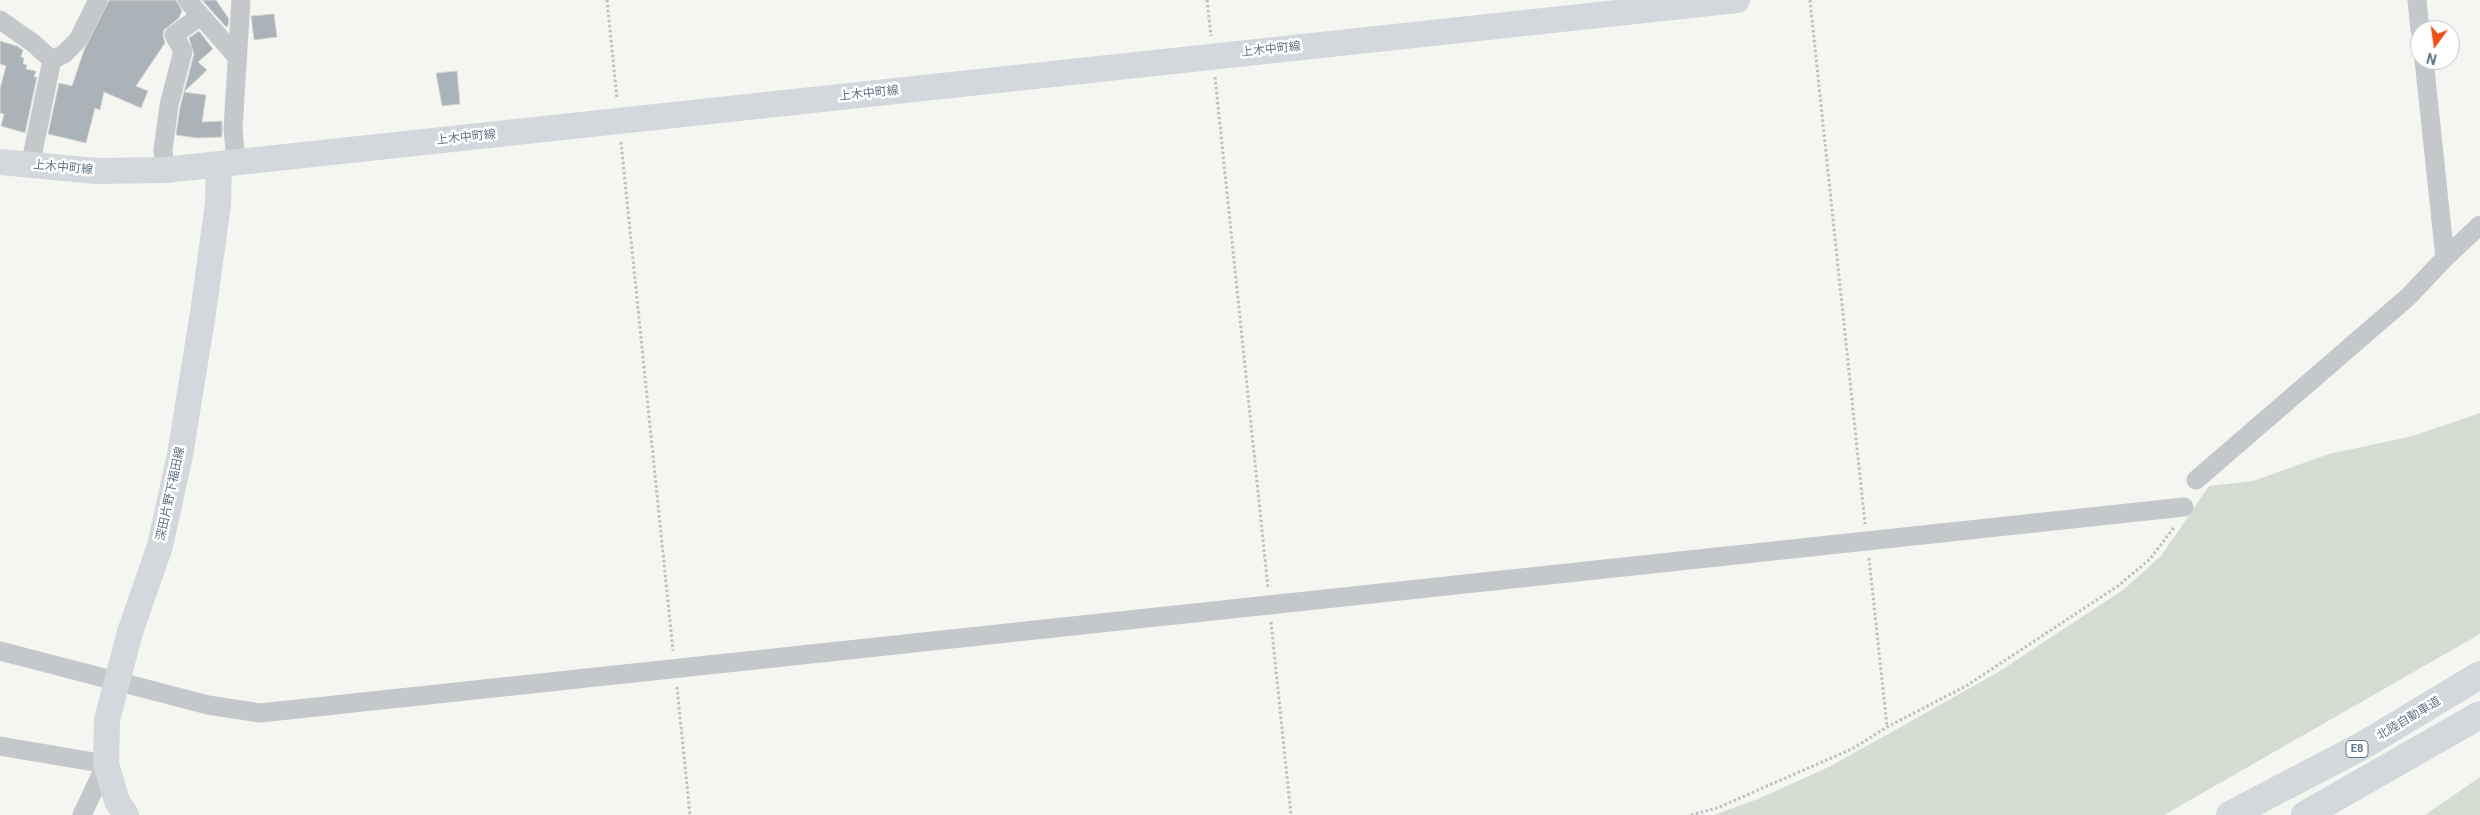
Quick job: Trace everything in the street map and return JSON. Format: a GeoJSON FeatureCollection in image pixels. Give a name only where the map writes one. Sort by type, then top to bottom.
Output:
{"type":"FeatureCollection","features":[{"type":"Feature","properties":{"kind":"highway","name":"北陸自動車道"},"geometry":{"type":"LineString","coordinates":[[2230,815],[2362,746],[2480,675]]}},
{"type":"Feature","properties":{"kind":"highway"},"geometry":{"type":"LineString","coordinates":[[2305,815],[2480,715]]}},
{"type":"Feature","properties":{"kind":"main road","name":"上木中町線"},"geometry":{"type":"LineString","coordinates":[[0,162],[96,171],[165,170],[1737,0]]}},
{"type":"Feature","properties":{"kind":"main road","name":"深田片野下福田線"},"geometry":{"type":"LineString","coordinates":[[126,815],[117,800],[106,764],[107,720],[130,632],[160,546],[180,455],[218,204],[228,163]]}},
{"type":"Feature","properties":{"kind":"street"},"geometry":{"type":"LineString","coordinates":[[52,60],[64,54],[78,40],[98,0]]}},
{"type":"Feature","properties":{"kind":"street"},"geometry":{"type":"LineString","coordinates":[[187,0],[236,57]]}},
{"type":"Feature","properties":{"kind":"street"},"geometry":{"type":"LineString","coordinates":[[228,163],[233,128],[241,0]]}},
{"type":"Feature","properties":{"kind":"street"},"geometry":{"type":"LineString","coordinates":[[2417,0],[2419,20]]}},
{"type":"Feature","properties":{"kind":"street"},"geometry":{"type":"LineString","coordinates":[[165,170],[163,150],[169,105],[183,51],[174,35],[200,17]]}},
{"type":"Feature","properties":{"kind":"street"},"geometry":{"type":"LineString","coordinates":[[0,20],[33,43],[52,60]]}},
{"type":"Feature","properties":{"kind":"street"},"geometry":{"type":"LineString","coordinates":[[30,166],[52,60]]}},
{"type":"Feature","properties":{"kind":"street"},"geometry":{"type":"LineString","coordinates":[[2425,70],[2445,258]]}},
{"type":"Feature","properties":{"kind":"street"},"geometry":{"type":"LineString","coordinates":[[2196,480],[2408,298],[2445,258],[2480,225]]}},
{"type":"Feature","properties":{"kind":"street"},"geometry":{"type":"LineString","coordinates":[[0,651],[208,705],[260,713],[2184,507]]}},
{"type":"Feature","properties":{"kind":"street"},"geometry":{"type":"LineString","coordinates":[[0,746],[106,764],[82,815]]}},
{"type":"Feature","properties":{"kind":"path"},"geometry":{"type":"LineString","coordinates":[[607,0],[690,815]]}},
{"type":"Feature","properties":{"kind":"path"},"geometry":{"type":"LineString","coordinates":[[1207,0],[1291,815]]}},
{"type":"Feature","properties":{"kind":"path"},"geometry":{"type":"LineString","coordinates":[[1810,0],[1886,727]]}},
{"type":"Feature","properties":{"kind":"path"},"geometry":{"type":"LineString","coordinates":[[1691,815],[1717,808],[1852,749],[1886,727],[1966,686],[2118,586],[2150,559],[2174,528],[2184,507]]}},
{"type":"Feature","properties":{"kind":"shaded area"},"geometry":{"type":"Polygon","coordinates":[[[2480,413],[2480,634],[2164,815],[1714,815],[1758,799],[1831,766],[1995,674],[2123,590],[2161,556],[2209,486],[2253,481],[2329,454],[2413,436],[2480,413]]]}},
{"type":"Feature","properties":{"kind":"shaded area"},"geometry":{"type":"Polygon","coordinates":[[[2480,777],[2480,815],[2425,815],[2480,777]]]}},
{"type":"Feature","properties":{"kind":"building"},"geometry":{"type":"Polygon","coordinates":[[[109,0],[176,0],[182,11],[179,18],[164,30],[165,43],[136,86],[148,91],[141,108],[104,92],[100,110],[95,108],[86,143],[48,134],[59,83],[72,86],[84,50],[109,0]]]}},
{"type":"Feature","properties":{"kind":"building"},"geometry":{"type":"Polygon","coordinates":[[[202,0],[216,0],[229,19],[228,26],[226,27],[202,0]]]}},
{"type":"Feature","properties":{"kind":"building"},"geometry":{"type":"Polygon","coordinates":[[[274,14],[277,37],[254,40],[251,16],[274,14]]]}},
{"type":"Feature","properties":{"kind":"building"},"geometry":{"type":"Polygon","coordinates":[[[199,31],[213,49],[198,62],[207,70],[184,92],[206,95],[202,122],[222,121],[222,137],[197,138],[176,135],[180,107],[194,54],[189,38],[199,31]]]}},
{"type":"Feature","properties":{"kind":"building"},"geometry":{"type":"Polygon","coordinates":[[[0,41],[17,46],[23,50],[21,57],[24,58],[23,64],[27,65],[26,69],[36,71],[34,77],[37,77],[25,133],[1,126],[4,114],[0,113],[0,89],[6,66],[0,64],[0,41]]]}},
{"type":"Feature","properties":{"kind":"building"},"geometry":{"type":"Polygon","coordinates":[[[457,71],[460,104],[442,106],[436,73],[457,71]]]}}]}
